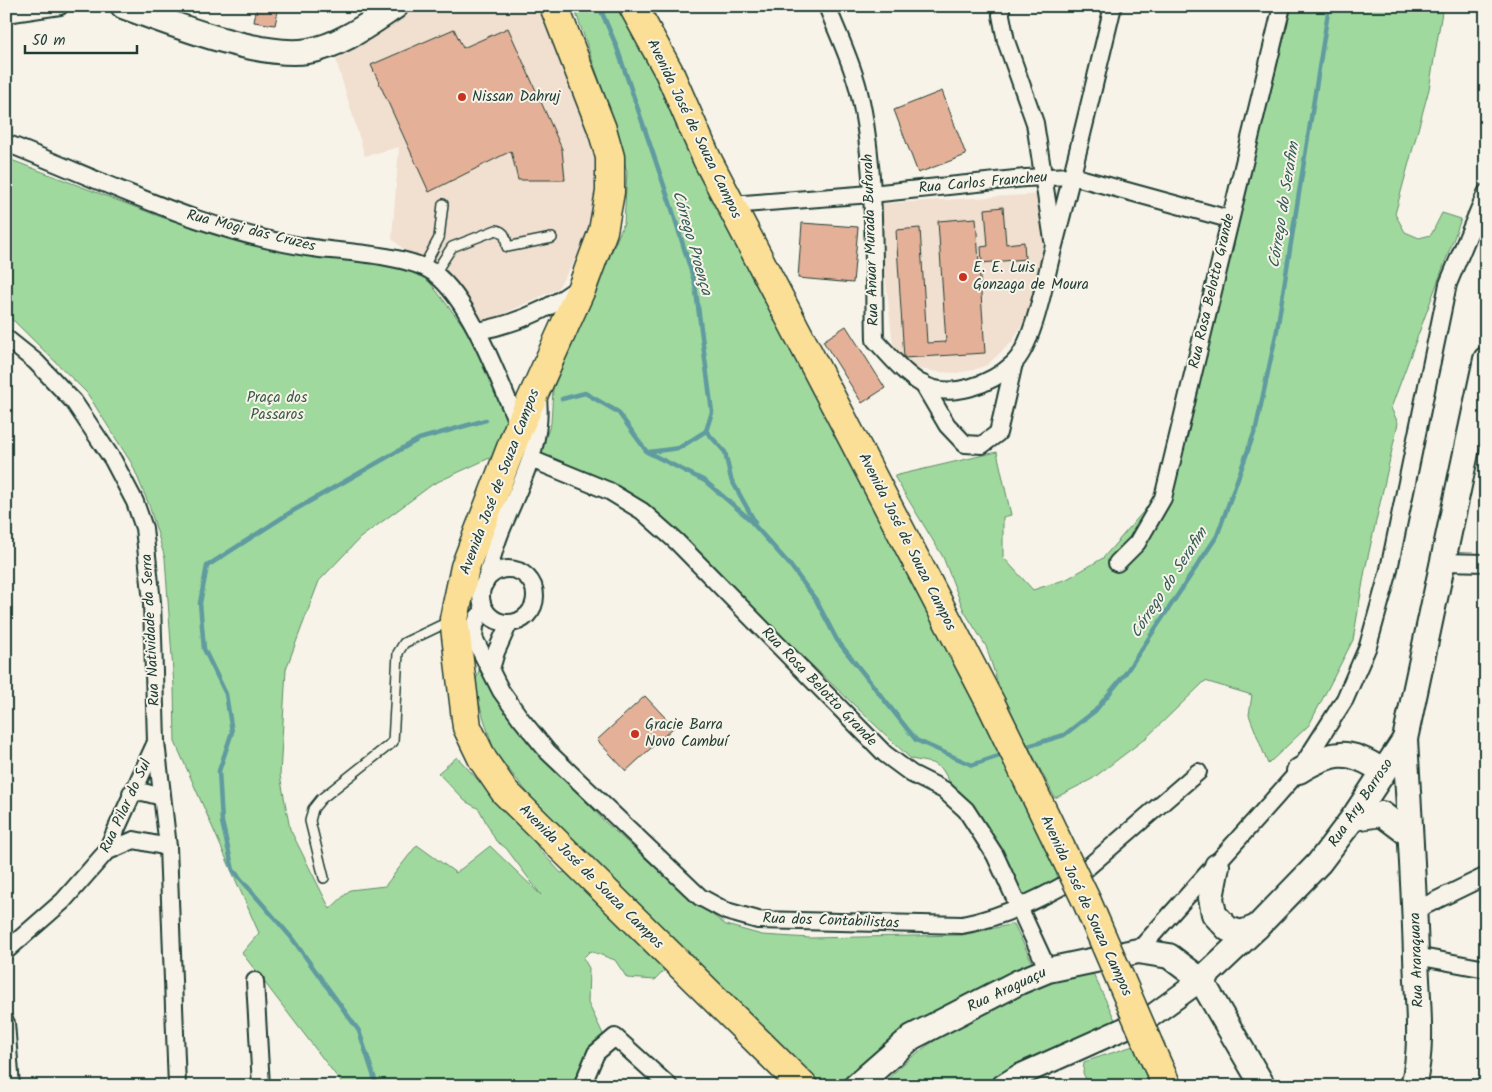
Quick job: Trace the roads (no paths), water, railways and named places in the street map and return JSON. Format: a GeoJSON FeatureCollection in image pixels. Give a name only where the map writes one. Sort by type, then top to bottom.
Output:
{"type":"FeatureCollection","features":[{"type":"Feature","properties":{"kind":"highway","name":"Avenida José de Souza Campos"},"geometry":{"type":"LineString","coordinates":[[554,6],[602,129],[610,157],[610,192],[603,231],[583,284],[518,427],[464,567],[454,619],[467,727],[483,760],[505,792],[803,1086]]}},
{"type":"Feature","properties":{"kind":"highway","name":"Avenida José de Souza Campos"},"geometry":{"type":"LineString","coordinates":[[633,6],[669,72],[707,158],[731,205],[991,704],[1087,902],[1167,1086]]}},
{"type":"Feature","properties":{"kind":"highway"},"geometry":{"type":"LineString","coordinates":[[654,6],[662,52],[669,72]]}},
{"type":"Feature","properties":{"kind":"main road"},"geometry":{"type":"LineString","coordinates":[[123,6],[240,45],[280,51],[307,52],[331,44],[364,28],[396,6]]}},
{"type":"Feature","properties":{"kind":"main road","name":"Rua Ary Barroso"},"geometry":{"type":"LineString","coordinates":[[1200,980],[1257,927],[1319,863],[1353,818],[1404,739],[1444,562],[1486,358]]}},
{"type":"Feature","properties":{"kind":"main road","name":"Rua Araraquara"},"geometry":{"type":"LineString","coordinates":[[1404,739],[1416,910],[1419,1038],[1413,1086]]}},
{"type":"Feature","properties":{"kind":"main road"},"geometry":{"type":"LineString","coordinates":[[1299,771],[1321,758],[1344,753],[1367,761],[1382,771]]}},
{"type":"Feature","properties":{"kind":"main road"},"geometry":{"type":"LineString","coordinates":[[1353,818],[1382,814],[1410,835]]}},
{"type":"Feature","properties":{"kind":"main road"},"geometry":{"type":"LineString","coordinates":[[1216,866],[1211,898],[1214,914],[1228,929],[1241,932],[1257,927]]}},
{"type":"Feature","properties":{"kind":"main road","name":"Rua Araguaçu"},"geometry":{"type":"LineString","coordinates":[[856,1086],[912,1037],[1019,982],[1048,970],[1138,951],[1169,956],[1200,980],[1263,1086]]}},
{"type":"Feature","properties":{"kind":"street"},"geometry":{"type":"LineString","coordinates":[[6,14],[60,6]]}},
{"type":"Feature","properties":{"kind":"street","name":"Rua Anuar Murada Bufarah"},"geometry":{"type":"LineString","coordinates":[[827,6],[859,92],[871,194],[875,340],[899,365],[922,384],[946,391],[972,388],[1014,363],[1030,336],[1072,176],[1113,6]]}},
{"type":"Feature","properties":{"kind":"street","name":"Rua Anuar Murada Bufarah"},"geometry":{"type":"LineString","coordinates":[[1001,6],[1000,15],[1006,41],[1034,123],[1054,245]]}},
{"type":"Feature","properties":{"kind":"street","name":"Rua Rosa Belotto Grande"},"geometry":{"type":"LineString","coordinates":[[1117,563],[1137,543],[1163,498],[1282,6]]}},
{"type":"Feature","properties":{"kind":"street","name":"Rua Mogi das Cruzes"},"geometry":{"type":"LineString","coordinates":[[6,143],[162,208],[247,234],[306,247],[361,254],[429,270]]}},
{"type":"Feature","properties":{"kind":"street","name":"Rua Carlos Francheu"},"geometry":{"type":"LineString","coordinates":[[731,205],[1072,176],[1229,220]]}},
{"type":"Feature","properties":{"kind":"street"},"geometry":{"type":"LineString","coordinates":[[1138,951],[1299,771],[1345,699],[1368,646],[1388,574],[1448,284],[1486,193]]}},
{"type":"Feature","properties":{"kind":"street"},"geometry":{"type":"LineString","coordinates":[[429,270],[450,291],[478,331],[518,427]]}},
{"type":"Feature","properties":{"kind":"street"},"geometry":{"type":"LineString","coordinates":[[478,331],[526,319],[566,297],[583,284]]}},
{"type":"Feature","properties":{"kind":"street","name":"Rua Natividade da Serra"},"geometry":{"type":"LineString","coordinates":[[6,338],[36,362],[74,402],[113,460],[135,502],[144,528],[152,602],[156,742],[168,847],[177,1086]]}},
{"type":"Feature","properties":{"kind":"street"},"geometry":{"type":"LineString","coordinates":[[922,384],[948,425],[965,444],[982,445],[998,433],[1014,363]]}},
{"type":"Feature","properties":{"kind":"street"},"geometry":{"type":"LineString","coordinates":[[484,583],[493,573],[502,570],[516,570],[525,574],[534,588],[535,597],[528,613],[521,619],[509,622],[491,617],[485,610],[481,592],[500,532],[531,459],[541,411],[537,386]]}},
{"type":"Feature","properties":{"kind":"street","name":"Rua Rosa Belotto Grande"},"geometry":{"type":"LineString","coordinates":[[531,459],[609,491],[642,511],[677,542],[884,754],[912,774],[944,790],[966,810],[995,855],[1048,970]]}},
{"type":"Feature","properties":{"kind":"street"},"geometry":{"type":"LineString","coordinates":[[500,532],[502,570]]}},
{"type":"Feature","properties":{"kind":"street"},"geometry":{"type":"LineString","coordinates":[[1444,562],[1486,563]]}},
{"type":"Feature","properties":{"kind":"street","name":"Rua dos Contabilistas"},"geometry":{"type":"LineString","coordinates":[[485,610],[478,617],[474,638],[501,691],[548,752],[700,897],[726,911],[758,920],[962,925],[989,920],[1020,907],[1073,880],[1198,772]]}},
{"type":"Feature","properties":{"kind":"street"},"geometry":{"type":"LineString","coordinates":[[464,691],[487,663],[509,622]]}},
{"type":"Feature","properties":{"kind":"street","name":"Rua Pilar do Sul"},"geometry":{"type":"LineString","coordinates":[[6,951],[63,901],[106,852],[131,793],[156,742]]}},
{"type":"Feature","properties":{"kind":"street"},"geometry":{"type":"LineString","coordinates":[[131,793],[143,792],[162,797]]}},
{"type":"Feature","properties":{"kind":"street"},"geometry":{"type":"LineString","coordinates":[[106,852],[134,840],[168,847]]}},
{"type":"Feature","properties":{"kind":"street"},"geometry":{"type":"LineString","coordinates":[[1416,910],[1486,876]]}},
{"type":"Feature","properties":{"kind":"street"},"geometry":{"type":"LineString","coordinates":[[1416,956],[1486,969]]}},
{"type":"Feature","properties":{"kind":"street","name":"Rua Ary Barroso"},"geometry":{"type":"LineString","coordinates":[[1002,1086],[1018,1076],[1150,1018],[1200,980]]}},
{"type":"Feature","properties":{"kind":"street"},"geometry":{"type":"LineString","coordinates":[[255,981],[261,1086]]}},
{"type":"Feature","properties":{"kind":"street"},"geometry":{"type":"LineString","coordinates":[[6,1023],[11,1086]]}},
{"type":"Feature","properties":{"kind":"street"},"geometry":{"type":"LineString","coordinates":[[582,1086],[596,1053],[615,1037],[669,1086]]}},
{"type":"Feature","properties":{"kind":"lane"},"geometry":{"type":"LineString","coordinates":[[429,270],[439,238],[442,204]]}},
{"type":"Feature","properties":{"kind":"lane"},"geometry":{"type":"LineString","coordinates":[[429,270],[452,247],[496,230],[505,235],[508,247],[552,238]]}},
{"type":"Feature","properties":{"kind":"lane"},"geometry":{"type":"LineString","coordinates":[[439,238],[452,247]]}},
{"type":"Feature","properties":{"kind":"lane"},"geometry":{"type":"LineString","coordinates":[[324,878],[310,821],[313,809],[321,798],[393,742],[398,653],[404,643],[454,619]]}},
{"type":"Feature","properties":{"kind":"waterway","name":"Córrego Proença"},"geometry":{"type":"LineString","coordinates":[[599,6],[616,45],[672,209],[695,284],[712,412],[706,431],[679,448],[649,452]]}},
{"type":"Feature","properties":{"kind":"waterway","name":"Córrego do Serafim"},"geometry":{"type":"LineString","coordinates":[[1022,748],[1064,735],[1095,711],[1125,674],[1217,536],[1256,428],[1277,330],[1329,6]]}},
{"type":"Feature","properties":{"kind":"waterway","name":"Córrego do Serafim"},"geometry":{"type":"LineString","coordinates":[[562,399],[585,393],[618,412],[647,452],[705,481],[746,516],[790,565],[816,600],[837,640],[916,740],[972,765],[1005,754]]}},
{"type":"Feature","properties":{"kind":"waterway"},"geometry":{"type":"LineString","coordinates":[[377,1086],[359,1031],[291,937],[233,870],[222,822],[219,771],[232,732],[226,694],[204,649],[200,603],[207,566],[291,512],[419,439],[486,420]]}},
{"type":"Feature","properties":{"kind":"waterway","name":"Córrego do Serafim"},"geometry":{"type":"LineString","coordinates":[[706,431],[725,452],[731,479],[755,522]]}},
{"type":"Feature","properties":{"kind":"place","name":"Nissan Dahruj"},"geometry":{"type":"Point","coordinates":[462,97]}},
{"type":"Feature","properties":{"kind":"place","name":"E. E. Luis Gonzaga de Moura"},"geometry":{"type":"Point","coordinates":[963,277]}},
{"type":"Feature","properties":{"kind":"place","name":"Gracie Barra Novo Cambuí"},"geometry":{"type":"Point","coordinates":[635,734]}},
{"type":"Feature","properties":{"kind":"park label","name":"Praça dos Passaros"},"geometry":{"type":"Point","coordinates":[277,406]}}]}
